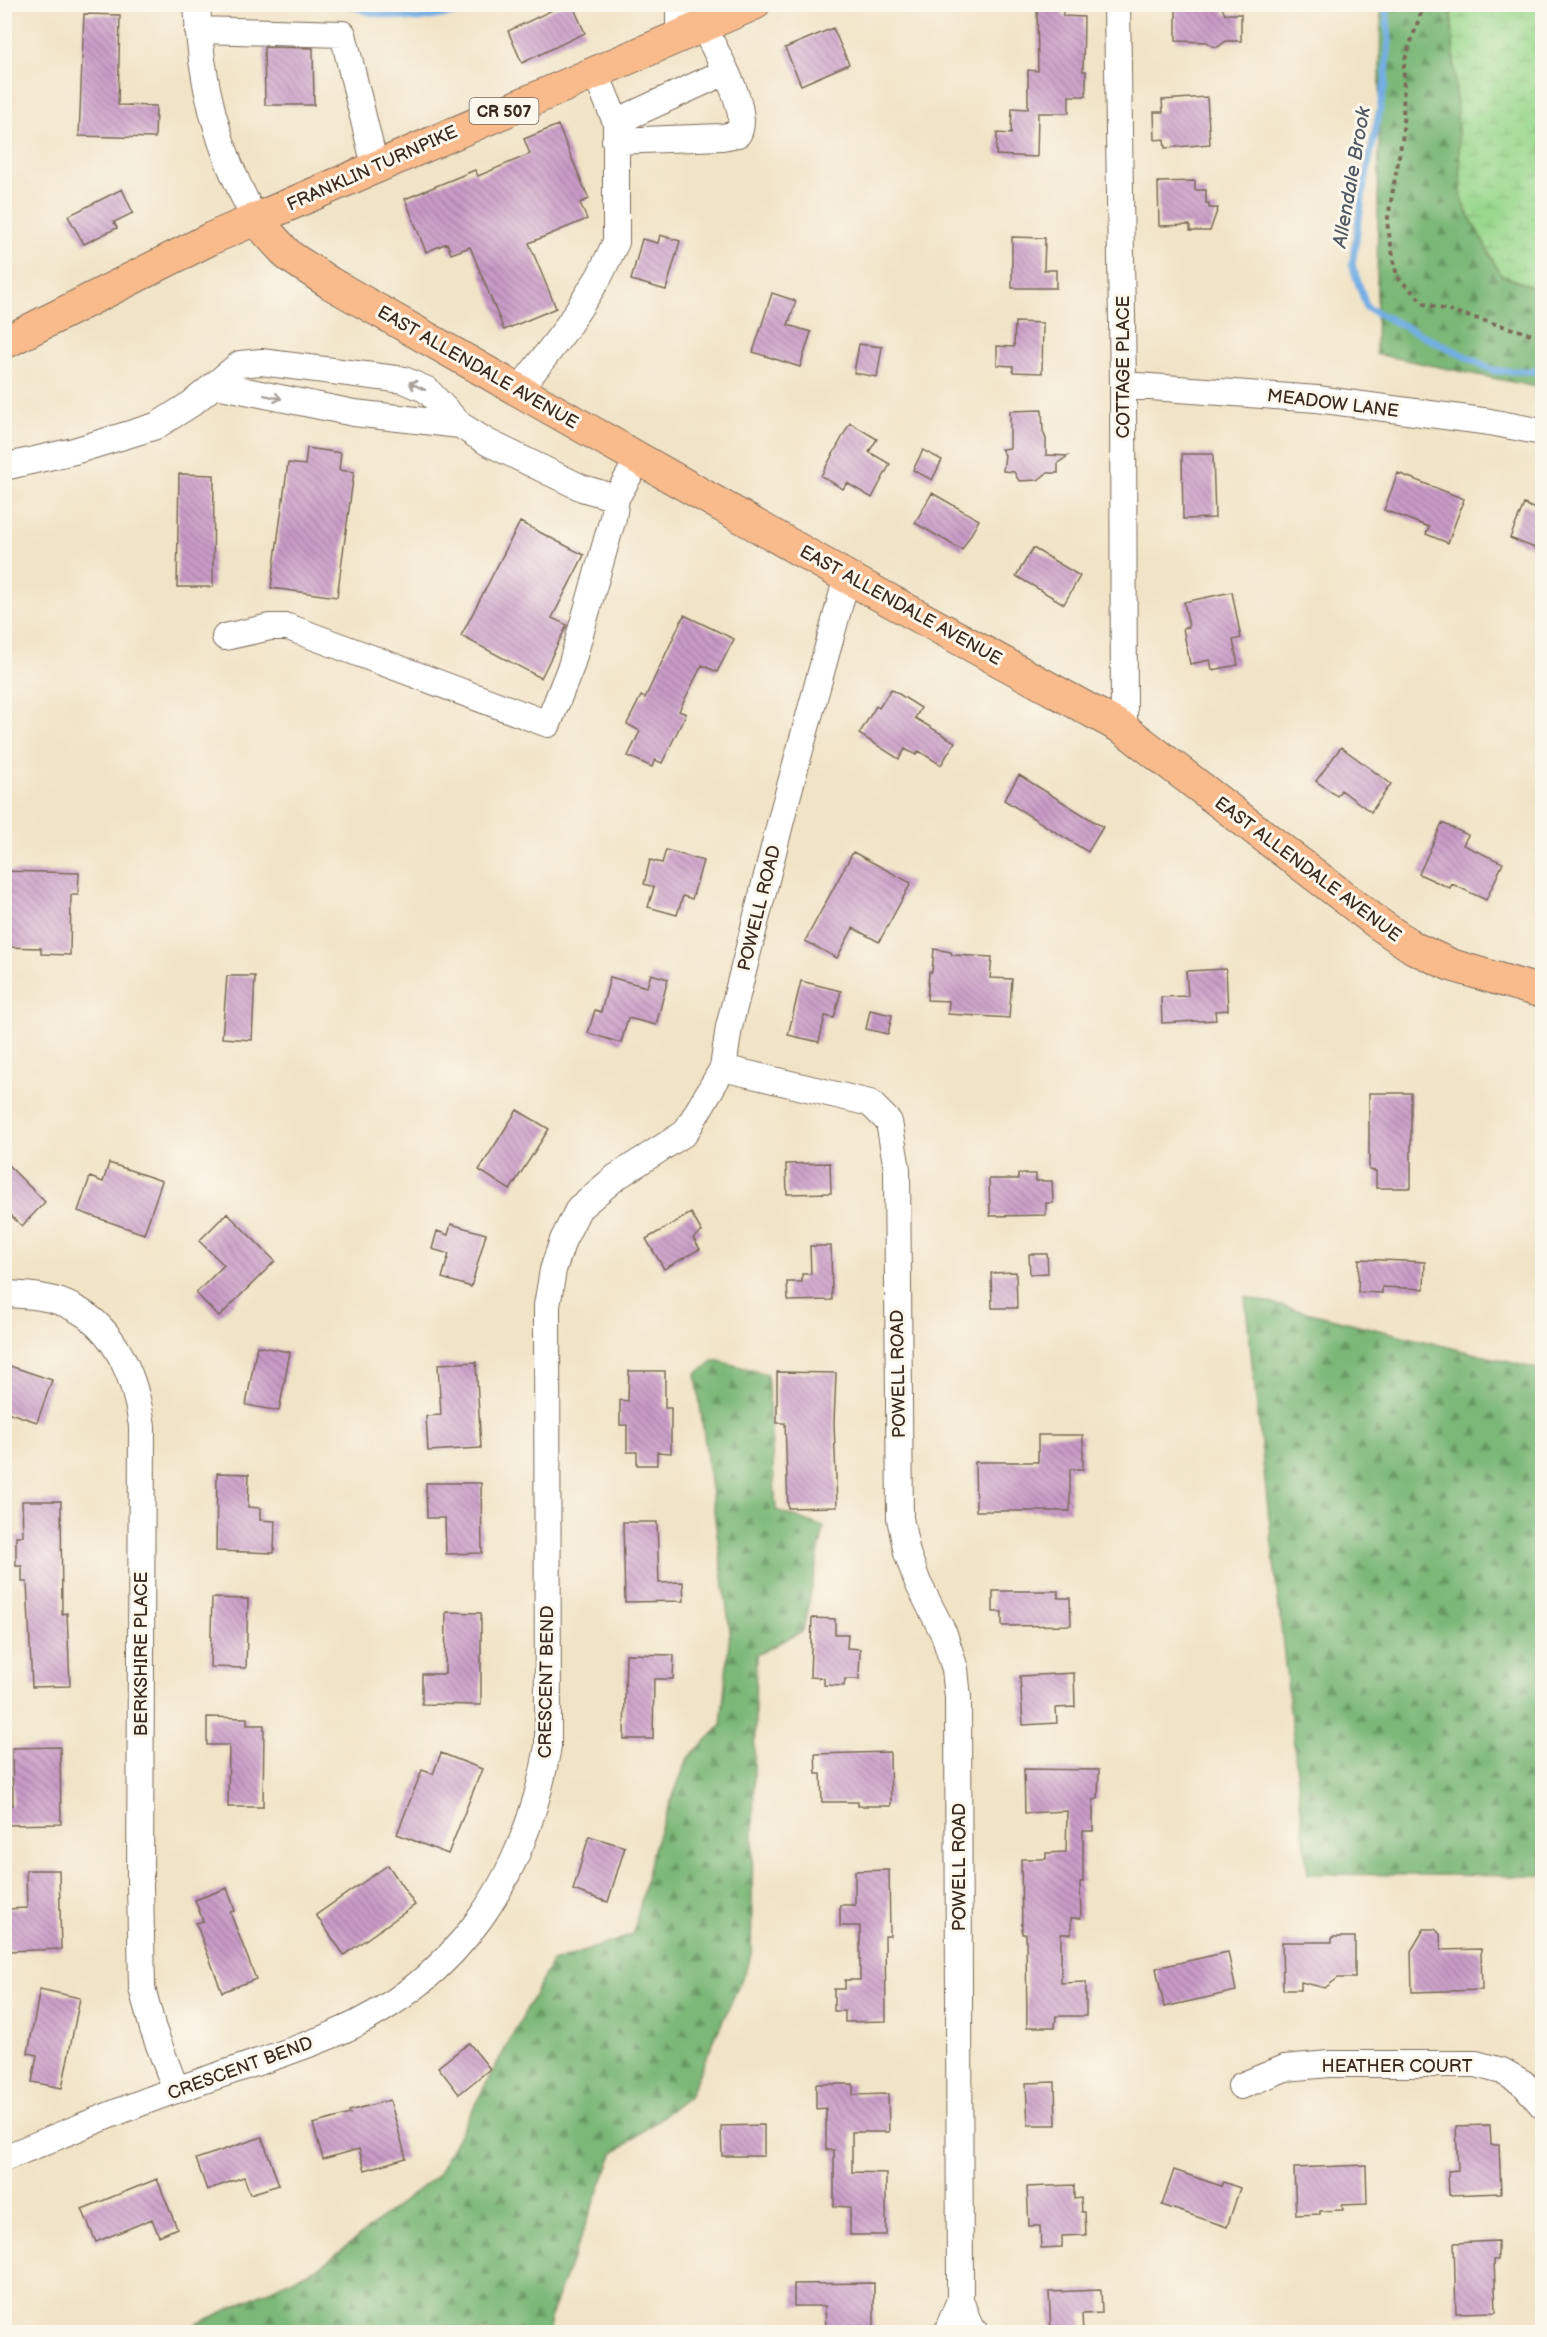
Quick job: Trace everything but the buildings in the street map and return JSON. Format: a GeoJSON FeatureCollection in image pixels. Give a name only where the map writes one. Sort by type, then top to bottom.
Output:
{"type":"FeatureCollection","features":[{"type":"Feature","properties":{"kind":"main road","name":"FRANKLIN TURNPIKE"},"geometry":{"type":"LineString","coordinates":[[255,219],[595,72],[685,18],[754,4]]}},
{"type":"Feature","properties":{"kind":"main road","name":"CR 507"},"geometry":{"type":"LineString","coordinates":[[4,344],[212,238],[255,219]]}},
{"type":"Feature","properties":{"kind":"main road","name":"EAST ALLENDALE AVENUE"},"geometry":{"type":"LineString","coordinates":[[255,219],[289,256],[330,283],[847,576],[1124,729],[1379,924],[1414,948],[1451,965],[1542,992]]}},
{"type":"Feature","properties":{"kind":"street"},"geometry":{"type":"LineString","coordinates":[[197,4],[202,70],[210,109],[238,187],[255,219]]}},
{"type":"Feature","properties":{"kind":"street","name":"COTTAGE PLACE"},"geometry":{"type":"LineString","coordinates":[[1117,4],[1123,385],[1124,729]]}},
{"type":"Feature","properties":{"kind":"street"},"geometry":{"type":"LineString","coordinates":[[616,131],[722,137],[738,134],[742,125],[741,111],[725,72],[685,18]]}},
{"type":"Feature","properties":{"kind":"street"},"geometry":{"type":"LineString","coordinates":[[198,30],[343,34],[375,166]]}},
{"type":"Feature","properties":{"kind":"street"},"geometry":{"type":"LineString","coordinates":[[519,390],[563,333],[599,277],[616,242],[616,131],[595,72]]}},
{"type":"Feature","properties":{"kind":"street"},"geometry":{"type":"LineString","coordinates":[[616,131],[725,72]]}},
{"type":"Feature","properties":{"kind":"street"},"geometry":{"type":"LineString","coordinates":[[4,467],[74,452],[156,426],[191,404],[240,364],[261,362],[404,380],[427,390],[460,425],[487,442],[582,488],[616,498]]}},
{"type":"Feature","properties":{"kind":"street"},"geometry":{"type":"LineString","coordinates":[[216,385],[354,413],[460,425]]}},
{"type":"Feature","properties":{"kind":"street","name":"MEADOW LANE"},"geometry":{"type":"LineString","coordinates":[[1123,385],[1317,399],[1542,432]]}},
{"type":"Feature","properties":{"kind":"street"},"geometry":{"type":"LineString","coordinates":[[225,637],[270,627],[288,627],[548,724],[571,666],[613,518],[616,498],[639,458]]}},
{"type":"Feature","properties":{"kind":"street","name":"POWELL ROAD"},"geometry":{"type":"LineString","coordinates":[[847,576],[783,812],[729,1027],[723,1068],[870,1103],[889,1122],[897,1169],[900,1518],[907,1553],[918,1583],[944,1634],[955,1669],[958,1698],[960,2300],[970,2327],[975,2332]]}},
{"type":"Feature","properties":{"kind":"street","name":"CRESCENT BEND"},"geometry":{"type":"LineString","coordinates":[[4,2158],[176,2090],[333,2035],[376,2013],[425,1980],[459,1946],[486,1910],[513,1866],[531,1818],[542,1780],[548,1746],[547,1306],[553,1270],[563,1240],[579,1208],[616,1176],[684,1133],[723,1068]]}},
{"type":"Feature","properties":{"kind":"street","name":"BERKSHIRE PLACE"},"geometry":{"type":"LineString","coordinates":[[4,1294],[45,1297],[73,1307],[95,1324],[117,1348],[130,1372],[138,1399],[142,1426],[140,1882],[142,1988],[153,2029],[176,2090]]}},
{"type":"Feature","properties":{"kind":"street","name":"HEATHER COURT"},"geometry":{"type":"LineString","coordinates":[[1241,2086],[1285,2068],[1329,2064],[1476,2064],[1502,2071],[1523,2083],[1542,2105]]}},
{"type":"Feature","properties":{"kind":"street","name":"POWELL ROAD"},"geometry":{"type":"LineString","coordinates":[[948,2332],[960,2300]]}},
{"type":"Feature","properties":{"kind":"path"},"geometry":{"type":"LineString","coordinates":[[1424,4],[1404,62],[1403,134],[1387,223],[1397,277],[1425,304],[1542,337]]}},
{"type":"Feature","properties":{"kind":"green space"},"geometry":{"type":"Polygon","coordinates":[[[1381,5],[1451,5],[1462,202],[1501,275],[1542,290],[1542,388],[1376,354],[1381,5]]]}},
{"type":"Feature","properties":{"kind":"green space"},"geometry":{"type":"Polygon","coordinates":[[[1451,5],[1542,5],[1542,290],[1501,275],[1462,202],[1451,5]]]}},
{"type":"Feature","properties":{"kind":"green space"},"geometry":{"type":"Polygon","coordinates":[[[1245,1297],[1542,1370],[1542,1876],[1308,1874],[1245,1297]]]}},
{"type":"Feature","properties":{"kind":"green space"},"geometry":{"type":"Polygon","coordinates":[[[715,1360],[767,1374],[776,1510],[824,1527],[803,1631],[756,1655],[751,1958],[689,2096],[613,2154],[550,2316],[550,2332],[186,2332],[188,2328],[321,2266],[437,2175],[552,1962],[633,1935],[654,1845],[688,1758],[721,1726],[730,1631],[696,1374],[715,1360]]]}},
{"type":"Feature","properties":{"kind":"waterway","name":"Allendale Brook"},"geometry":{"type":"LineString","coordinates":[[345,4],[373,13],[417,19],[509,4]]}},
{"type":"Feature","properties":{"kind":"waterway","name":"Allendale Brook"},"geometry":{"type":"LineString","coordinates":[[1386,4],[1389,41],[1385,84],[1364,186],[1352,265],[1367,308],[1495,371],[1542,371]]}}]}
